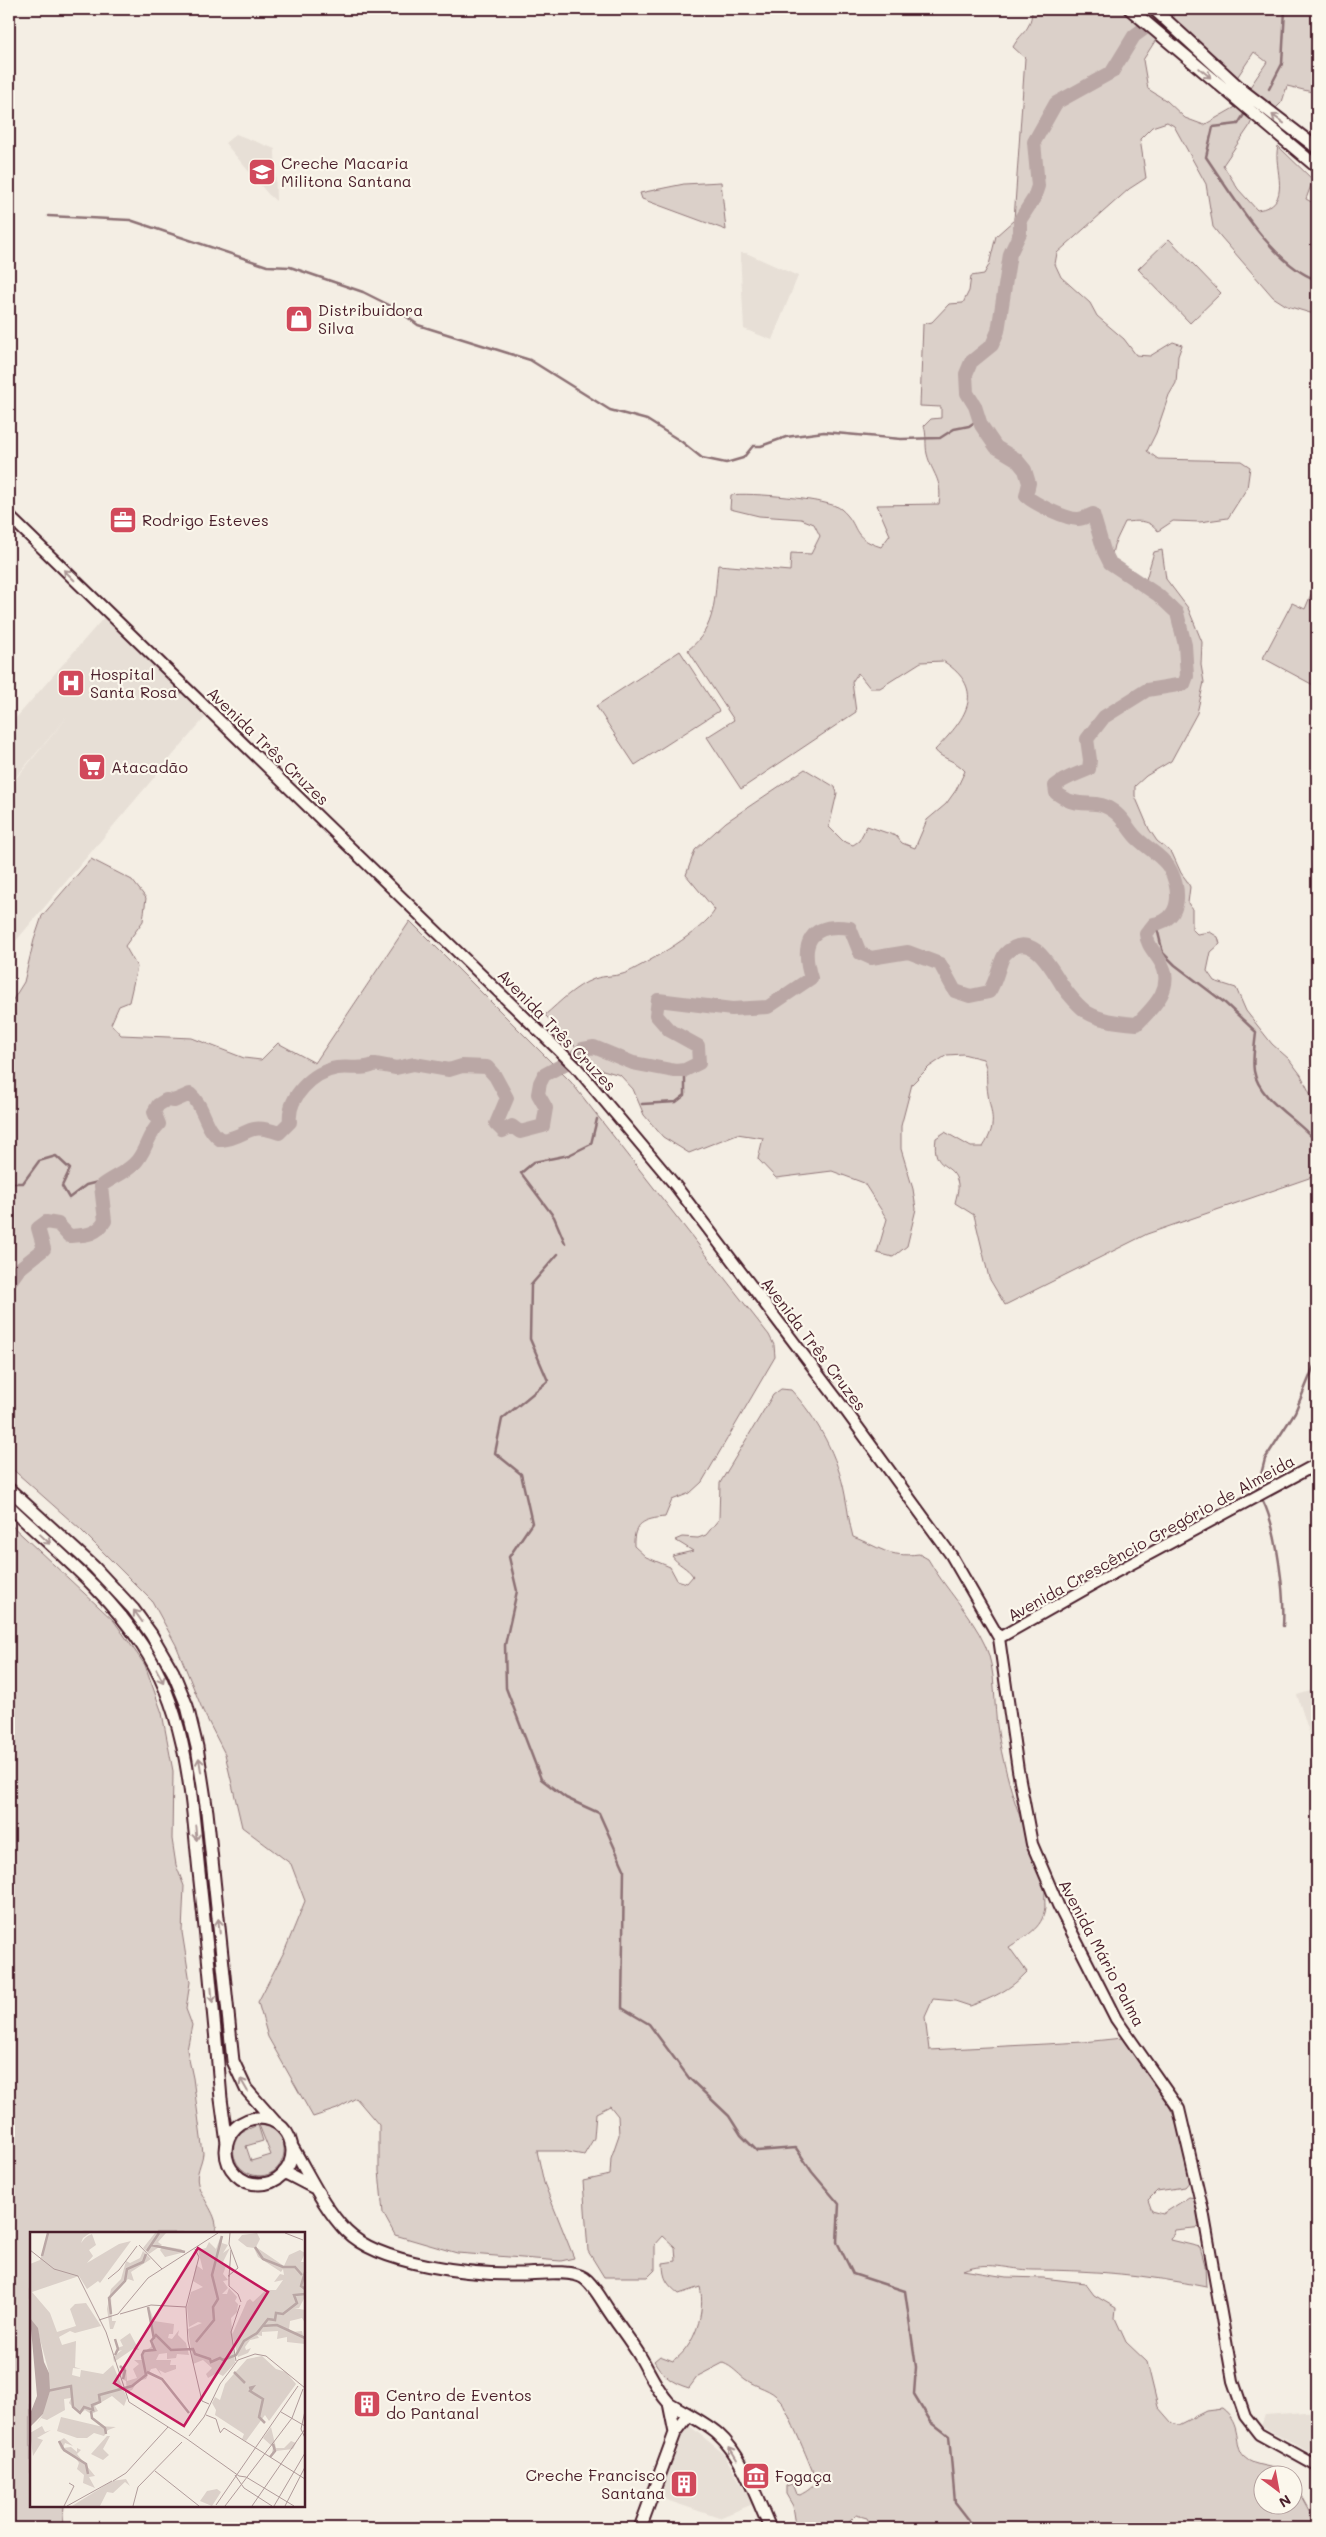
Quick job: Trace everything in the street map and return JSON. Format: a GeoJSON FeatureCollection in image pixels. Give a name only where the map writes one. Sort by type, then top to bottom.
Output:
{"type":"FeatureCollection","features":[{"type":"Feature","properties":{"kind":"main road"},"geometry":{"type":"LineString","coordinates":[[1154,9],[1243,91],[1317,148]]}},
{"type":"Feature","properties":{"kind":"main road"},"geometry":{"type":"LineString","coordinates":[[1134,12],[1317,167]]}},
{"type":"Feature","properties":{"kind":"main road"},"geometry":{"type":"LineString","coordinates":[[9,1489],[94,1567],[127,1602],[151,1634],[173,1672],[187,1706],[199,1757],[207,1812],[233,2061],[246,2089],[286,2133],[318,2191],[347,2232],[366,2246],[391,2256],[420,2264],[511,2274],[574,2274],[584,2278],[602,2300],[669,2403],[675,2433]]}},
{"type":"Feature","properties":{"kind":"main road"},"geometry":{"type":"LineString","coordinates":[[9,1506],[104,1596],[124,1619],[143,1646],[163,1682],[176,1716],[185,1750],[194,1811],[221,2099],[227,2143],[226,2157],[236,2175],[246,2181],[257,2184],[268,2182],[284,2172],[290,2161],[291,2145]]}},
{"type":"Feature","properties":{"kind":"main road"},"geometry":{"type":"LineString","coordinates":[[227,2143],[234,2130],[246,2121],[261,2118],[275,2122]]}},
{"type":"Feature","properties":{"kind":"main road"},"geometry":{"type":"LineString","coordinates":[[284,2172],[299,2178],[318,2191]]}},
{"type":"Feature","properties":{"kind":"main road"},"geometry":{"type":"LineString","coordinates":[[669,2403],[718,2434],[727,2443],[747,2478],[770,2528]]}},
{"type":"Feature","properties":{"kind":"main road"},"geometry":{"type":"LineString","coordinates":[[640,2528],[675,2433],[688,2416]]}},
{"type":"Feature","properties":{"kind":"street","name":"Avenida Três Cruzes"},"geometry":{"type":"LineString","coordinates":[[9,516],[273,770],[378,876],[576,1067],[656,1162],[846,1411],[951,1556],[999,1638]]}},
{"type":"Feature","properties":{"kind":"street","name":"Avenida Crescêncio Gregório de Almeida"},"geometry":{"type":"LineString","coordinates":[[999,1638],[1112,1574],[1317,1464]]}},
{"type":"Feature","properties":{"kind":"street","name":"Avenida Mário Palma"},"geometry":{"type":"LineString","coordinates":[[999,1638],[1018,1770],[1032,1844],[1058,1905],[1116,2019],[1179,2109],[1203,2211],[1233,2382],[1245,2416],[1259,2434],[1317,2466]]}},
{"type":"Feature","properties":{"kind":"shaded area"},"geometry":{"type":"Polygon","coordinates":[[[1041,9],[1120,9],[1157,38],[1143,60],[1148,89],[1167,101],[1185,118],[1204,125],[1239,105],[1253,118],[1223,165],[1238,189],[1257,210],[1269,207],[1279,193],[1278,146],[1313,180],[1306,199],[1317,205],[1317,315],[1287,306],[1273,297],[1213,227],[1206,184],[1174,126],[1167,122],[1152,127],[1140,139],[1146,178],[1129,189],[1057,253],[1055,264],[1061,277],[1090,303],[1097,316],[1124,339],[1136,355],[1150,356],[1173,342],[1182,345],[1178,356],[1176,383],[1169,395],[1156,433],[1147,451],[1158,459],[1241,461],[1250,467],[1247,488],[1228,518],[1200,522],[1173,521],[1158,531],[1151,524],[1139,521],[1125,522],[1114,545],[1110,563],[1144,586],[1154,552],[1162,550],[1166,579],[1188,608],[1202,642],[1201,665],[1204,682],[1197,713],[1171,761],[1146,776],[1135,786],[1135,796],[1149,829],[1157,841],[1172,853],[1190,887],[1188,903],[1192,909],[1192,929],[1197,934],[1210,932],[1218,937],[1220,944],[1211,952],[1207,971],[1214,981],[1236,988],[1246,1011],[1272,1044],[1289,1059],[1301,1075],[1317,1108],[1317,1183],[1312,1177],[1147,1234],[1005,1305],[989,1278],[974,1215],[955,1203],[958,1191],[956,1177],[940,1161],[935,1149],[936,1138],[945,1132],[971,1147],[983,1147],[988,1138],[991,1130],[992,1116],[983,1059],[963,1054],[947,1055],[929,1067],[912,1084],[901,1126],[901,1149],[913,1189],[916,1209],[907,1246],[893,1257],[877,1253],[887,1219],[864,1183],[832,1171],[776,1178],[758,1159],[763,1138],[737,1134],[689,1153],[663,1137],[644,1115],[633,1089],[620,1075],[596,1068],[545,1015],[568,995],[587,982],[603,977],[624,974],[675,945],[700,927],[715,910],[686,875],[695,850],[726,822],[805,769],[835,787],[837,793],[829,827],[843,841],[853,845],[859,841],[867,826],[896,836],[902,843],[915,848],[927,820],[946,804],[956,790],[965,771],[935,750],[955,728],[962,717],[967,706],[968,694],[965,683],[957,672],[943,661],[921,662],[880,688],[870,688],[858,673],[852,682],[856,712],[741,789],[707,737],[734,720],[688,650],[704,632],[709,622],[714,601],[718,565],[790,571],[791,553],[811,554],[820,536],[814,524],[801,519],[759,516],[730,509],[731,495],[788,497],[834,505],[847,515],[856,531],[864,539],[881,547],[890,535],[877,505],[939,504],[940,488],[927,454],[924,426],[931,419],[941,418],[941,407],[920,406],[923,324],[932,322],[949,304],[963,303],[969,291],[971,276],[984,274],[989,265],[996,236],[1014,220],[1025,58],[1013,47],[1027,28],[1032,12],[1041,9]]]}},
{"type":"Feature","properties":{"kind":"shaded area"},"geometry":{"type":"Polygon","coordinates":[[[1160,9],[1317,9],[1317,122],[1315,120],[1312,92],[1287,86],[1282,102],[1272,112],[1248,90],[1267,62],[1254,52],[1236,79],[1160,9]]]}},
{"type":"Feature","properties":{"kind":"shaded area","name":"Creche Macaria Militona Santana"},"geometry":{"type":"Polygon","coordinates":[[[236,134],[275,149],[276,201],[225,143],[236,134]]]}},
{"type":"Feature","properties":{"kind":"shaded area"},"geometry":{"type":"Polygon","coordinates":[[[721,182],[726,230],[642,199],[640,193],[684,184],[721,182]]]}},
{"type":"Feature","properties":{"kind":"shaded area"},"geometry":{"type":"Polygon","coordinates":[[[1169,239],[1221,293],[1190,323],[1138,269],[1169,239]]]}},
{"type":"Feature","properties":{"kind":"shaded area"},"geometry":{"type":"Polygon","coordinates":[[[740,253],[746,253],[798,276],[772,340],[744,329],[740,253]]]}},
{"type":"Feature","properties":{"kind":"shaded area"},"geometry":{"type":"Polygon","coordinates":[[[1312,592],[1317,595],[1317,687],[1263,658],[1292,603],[1305,609],[1312,592]]]}},
{"type":"Feature","properties":{"kind":"shaded area"},"geometry":{"type":"Polygon","coordinates":[[[106,615],[207,715],[9,949],[9,787],[69,715],[9,785],[9,726],[106,615]]]}},
{"type":"Feature","properties":{"kind":"shaded area"},"geometry":{"type":"Polygon","coordinates":[[[680,651],[719,711],[635,765],[596,706],[680,651]]]}},
{"type":"Feature","properties":{"kind":"shaded area"},"geometry":{"type":"Polygon","coordinates":[[[91,859],[132,880],[146,898],[143,921],[125,946],[137,967],[129,1002],[119,1006],[111,1024],[121,1035],[192,1038],[244,1058],[261,1060],[278,1043],[315,1063],[410,921],[571,1082],[769,1335],[774,1345],[775,1357],[702,1482],[690,1493],[672,1500],[665,1517],[651,1519],[641,1524],[635,1532],[634,1546],[646,1557],[670,1567],[677,1580],[687,1583],[693,1576],[672,1556],[693,1551],[675,1540],[682,1537],[698,1538],[706,1535],[719,1519],[720,1483],[773,1395],[781,1389],[791,1390],[810,1413],[832,1453],[842,1481],[853,1537],[884,1551],[908,1555],[919,1554],[928,1559],[965,1612],[985,1645],[993,1677],[996,1722],[1006,1771],[1017,1810],[1046,1885],[1045,1908],[1041,1922],[1032,1932],[1009,1947],[1027,1972],[1008,1989],[970,2006],[955,2001],[933,1999],[925,2017],[929,2050],[1084,2042],[1122,2038],[1165,2098],[1178,2124],[1191,2180],[1185,2187],[1157,2191],[1148,2200],[1152,2211],[1163,2214],[1189,2197],[1196,2198],[1203,2227],[1175,2230],[1171,2240],[1200,2247],[1205,2265],[1206,2287],[1142,2276],[1099,2272],[1025,2270],[989,2266],[972,2267],[963,2270],[1006,2277],[1043,2278],[1085,2283],[1094,2295],[1116,2308],[1115,2318],[1126,2342],[1147,2362],[1158,2407],[1172,2423],[1178,2425],[1206,2411],[1222,2409],[1229,2415],[1235,2428],[1241,2452],[1248,2460],[1258,2464],[1254,2464],[1254,2514],[1304,2514],[1304,2501],[1312,2516],[1311,2528],[872,2528],[867,2518],[856,2515],[843,2528],[827,2528],[823,2524],[796,2525],[793,2506],[786,2494],[786,2486],[792,2484],[796,2494],[800,2495],[812,2487],[815,2479],[800,2440],[781,2401],[773,2393],[750,2382],[723,2363],[698,2376],[689,2388],[668,2378],[654,2361],[660,2356],[673,2361],[681,2355],[693,2338],[700,2317],[700,2287],[679,2294],[665,2277],[663,2263],[676,2261],[675,2247],[663,2236],[655,2245],[655,2270],[648,2277],[604,2277],[588,2251],[583,2181],[610,2175],[611,2158],[619,2135],[618,2116],[610,2106],[596,2113],[594,2138],[584,2155],[563,2151],[537,2151],[544,2183],[574,2258],[561,2261],[457,2253],[395,2235],[383,2213],[379,2171],[379,2125],[356,2098],[337,2109],[313,2117],[268,2037],[258,2002],[285,1950],[305,1901],[291,1864],[242,1827],[225,1754],[203,1711],[176,1645],[152,1601],[80,1529],[9,1466],[9,1006],[24,982],[42,916],[91,859]]]}},
{"type":"Feature","properties":{"kind":"shaded area"},"geometry":{"type":"Polygon","coordinates":[[[9,1523],[114,1621],[145,1665],[162,1713],[173,1771],[172,1839],[176,1865],[184,1886],[182,1932],[190,1982],[186,2009],[192,2025],[187,2050],[193,2078],[203,2153],[197,2180],[200,2190],[213,2214],[216,2232],[30,2232],[30,2507],[64,2507],[62,2528],[9,2528],[9,1523]]]}},
{"type":"Feature","properties":{"kind":"shaded area"},"geometry":{"type":"Polygon","coordinates":[[[1317,1689],[1317,1757],[1297,1695],[1317,1689]]]}},
{"type":"Feature","properties":{"kind":"shaded area"},"geometry":{"type":"Polygon","coordinates":[[[258,2125],[263,2141],[246,2146],[251,2161],[271,2155],[259,2125],[271,2128],[279,2135],[283,2144],[284,2154],[281,2163],[274,2171],[265,2175],[253,2175],[245,2172],[237,2164],[234,2157],[235,2142],[241,2132],[258,2125]]]}},
{"type":"Feature","properties":{"kind":"shaded area"},"geometry":{"type":"Polygon","coordinates":[[[1317,2411],[1317,2455],[1261,2426],[1265,2415],[1317,2411]]]}},
{"type":"Feature","properties":{"kind":"shaded area"},"geometry":{"type":"Polygon","coordinates":[[[685,2427],[691,2427],[723,2453],[753,2504],[719,2518],[658,2497],[685,2427]]]}},
{"type":"Feature","properties":{"kind":"waterway"},"geometry":{"type":"LineString","coordinates":[[9,1283],[19,1269],[44,1249],[38,1228],[46,1222],[58,1224],[69,1236],[90,1234],[102,1226],[105,1221],[101,1186],[138,1160],[152,1133],[159,1124],[154,1112],[158,1105],[166,1100],[174,1101],[190,1094],[199,1105],[215,1135],[221,1140],[253,1129],[279,1133],[290,1122],[293,1104],[303,1087],[328,1070],[366,1067],[375,1064],[396,1068],[414,1064],[449,1070],[462,1066],[487,1067],[495,1076],[507,1098],[496,1124],[503,1131],[512,1126],[520,1132],[543,1126],[546,1108],[538,1094],[544,1075],[570,1061],[583,1049],[594,1047],[633,1063],[675,1071],[685,1070],[699,1063],[698,1046],[669,1030],[656,1015],[658,1000],[732,1009],[768,1007],[811,978],[808,966],[808,945],[811,938],[825,928],[850,928],[860,953],[871,958],[908,952],[940,964],[955,991],[970,996],[989,992],[1005,954],[1014,947],[1023,945],[1031,947],[1046,960],[1077,1004],[1093,1016],[1112,1021],[1137,1024],[1150,1011],[1161,996],[1166,979],[1164,970],[1149,945],[1146,934],[1154,924],[1163,921],[1175,909],[1177,892],[1172,874],[1165,862],[1138,839],[1117,814],[1099,804],[1077,803],[1068,800],[1056,793],[1055,786],[1067,778],[1089,769],[1090,760],[1087,739],[1104,717],[1147,690],[1184,684],[1187,676],[1185,645],[1177,613],[1158,595],[1110,563],[1104,551],[1093,514],[1078,519],[1066,517],[1036,503],[1026,496],[1029,483],[1025,470],[1016,459],[996,447],[981,425],[975,406],[967,393],[966,374],[971,362],[992,345],[998,331],[1010,254],[1020,233],[1020,220],[1034,198],[1038,186],[1034,142],[1056,103],[1112,72],[1134,36],[1171,9]]}},
{"type":"Feature","properties":{"kind":"waterway"},"geometry":{"type":"LineString","coordinates":[[1269,89],[1282,64],[1285,9]]}},
{"type":"Feature","properties":{"kind":"waterway"},"geometry":{"type":"LineString","coordinates":[[1245,113],[1238,124],[1213,127],[1206,157],[1241,209],[1269,245],[1301,272],[1317,280]]}},
{"type":"Feature","properties":{"kind":"waterway"},"geometry":{"type":"LineString","coordinates":[[48,216],[130,220],[267,266],[290,267],[363,292],[395,308],[418,325],[530,360],[610,410],[647,420],[682,442],[702,458],[726,463],[743,458],[753,446],[761,446],[786,437],[824,432],[901,439],[940,438],[954,429],[969,426],[979,419]]}},
{"type":"Feature","properties":{"kind":"waterway"},"geometry":{"type":"LineString","coordinates":[[1156,924],[1163,953],[1175,965],[1225,1003],[1256,1032],[1253,1062],[1257,1082],[1272,1101],[1317,1143]]}},
{"type":"Feature","properties":{"kind":"waterway"},"geometry":{"type":"LineString","coordinates":[[642,1104],[676,1102],[685,1095],[685,1070]]}},
{"type":"Feature","properties":{"kind":"waterway"},"geometry":{"type":"LineString","coordinates":[[565,1243],[554,1217],[521,1173],[534,1162],[569,1155],[591,1144],[597,1119]]}},
{"type":"Feature","properties":{"kind":"waterway"},"geometry":{"type":"LineString","coordinates":[[9,1183],[23,1183],[39,1161],[56,1156],[70,1169],[62,1186],[69,1198],[86,1185],[110,1179]]}},
{"type":"Feature","properties":{"kind":"waterway"},"geometry":{"type":"LineString","coordinates":[[558,1254],[531,1285],[530,1339],[548,1381],[502,1419],[495,1453],[521,1474],[532,1523],[509,1557],[517,1591],[505,1645],[506,1688],[541,1779],[566,1798],[599,1813],[624,1869],[622,2008],[649,2024],[689,2078],[729,2116],[741,2135],[757,2151],[796,2148],[812,2172],[839,2204],[837,2242],[853,2274],[905,2291],[916,2367],[914,2394],[931,2422],[949,2436],[955,2502],[969,2520],[971,2528]]}},
{"type":"Feature","properties":{"kind":"waterway"},"geometry":{"type":"LineString","coordinates":[[1257,1490],[1265,1459],[1295,1412],[1317,1359]]}},
{"type":"Feature","properties":{"kind":"waterway"},"geometry":{"type":"LineString","coordinates":[[1263,1501],[1272,1528],[1279,1562],[1283,1597],[1283,1626]]}},
{"type":"Feature","properties":{"kind":"place","name":"Creche Macaria Militona Santana"},"geometry":{"type":"Point","coordinates":[262,172]}},
{"type":"Feature","properties":{"kind":"place","name":"Distribuidora Silva"},"geometry":{"type":"Point","coordinates":[299,319]}},
{"type":"Feature","properties":{"kind":"place","name":"Rodrigo Esteves"},"geometry":{"type":"Point","coordinates":[123,520]}},
{"type":"Feature","properties":{"kind":"place","name":"Hospital Santa Rosa"},"geometry":{"type":"Point","coordinates":[71,683]}},
{"type":"Feature","properties":{"kind":"place","name":"Atacadão"},"geometry":{"type":"Point","coordinates":[92,767]}},
{"type":"Feature","properties":{"kind":"place","name":"Centro de Eventos do Pantanal"},"geometry":{"type":"Point","coordinates":[367,2404]}},
{"type":"Feature","properties":{"kind":"place","name":"Fogaça"},"geometry":{"type":"Point","coordinates":[756,2476]}},
{"type":"Feature","properties":{"kind":"place","name":"Creche Francisco Santana"},"geometry":{"type":"Point","coordinates":[684,2484]}}]}
